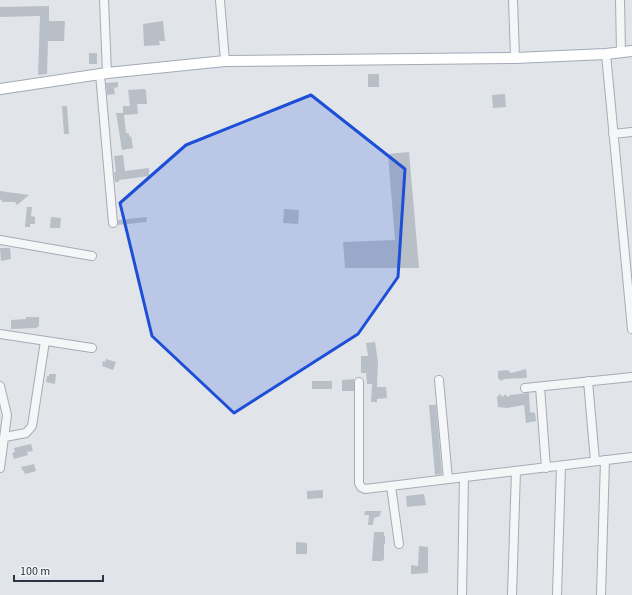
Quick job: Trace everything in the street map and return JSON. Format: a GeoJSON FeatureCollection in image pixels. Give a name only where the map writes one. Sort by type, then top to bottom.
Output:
{"type":"FeatureCollection","features":[{"type":"Feature","properties":{"kind":"main road"},"geometry":{"type":"LineString","coordinates":[[0,89],[104,74],[225,61],[515,58],[606,54],[632,51]]}},
{"type":"Feature","properties":{"kind":"street"},"geometry":{"type":"LineString","coordinates":[[104,0],[104,74],[113,223]]}},
{"type":"Feature","properties":{"kind":"street"},"geometry":{"type":"LineString","coordinates":[[220,0],[225,61]]}},
{"type":"Feature","properties":{"kind":"street"},"geometry":{"type":"LineString","coordinates":[[513,0],[515,58]]}},
{"type":"Feature","properties":{"kind":"street"},"geometry":{"type":"LineString","coordinates":[[620,0],[621,52]]}},
{"type":"Feature","properties":{"kind":"street"},"geometry":{"type":"LineString","coordinates":[[606,54],[613,134],[628,255],[632,329]]}},
{"type":"Feature","properties":{"kind":"street"},"geometry":{"type":"LineString","coordinates":[[613,134],[632,132]]}},
{"type":"Feature","properties":{"kind":"street"},"geometry":{"type":"LineString","coordinates":[[0,240],[92,256]]}},
{"type":"Feature","properties":{"kind":"street"},"geometry":{"type":"LineString","coordinates":[[0,334],[92,348]]}},
{"type":"Feature","properties":{"kind":"street"},"geometry":{"type":"LineString","coordinates":[[5,437],[26,433],[32,426],[45,341]]}},
{"type":"Feature","properties":{"kind":"street"},"geometry":{"type":"LineString","coordinates":[[525,388],[632,377]]}},
{"type":"Feature","properties":{"kind":"street"},"geometry":{"type":"LineString","coordinates":[[440,380],[448,479]]}},
{"type":"Feature","properties":{"kind":"street"},"geometry":{"type":"LineString","coordinates":[[359,382],[359,483],[361,487],[365,489],[632,457]]}},
{"type":"Feature","properties":{"kind":"street"},"geometry":{"type":"LineString","coordinates":[[588,382],[595,461]]}},
{"type":"Feature","properties":{"kind":"street"},"geometry":{"type":"LineString","coordinates":[[0,386],[7,415],[0,468]]}},
{"type":"Feature","properties":{"kind":"street"},"geometry":{"type":"LineString","coordinates":[[540,387],[546,468]]}},
{"type":"Feature","properties":{"kind":"street"},"geometry":{"type":"LineString","coordinates":[[601,595],[604,460]]}},
{"type":"Feature","properties":{"kind":"street"},"geometry":{"type":"LineString","coordinates":[[557,595],[561,466]]}},
{"type":"Feature","properties":{"kind":"street"},"geometry":{"type":"LineString","coordinates":[[512,595],[516,471]]}},
{"type":"Feature","properties":{"kind":"street"},"geometry":{"type":"LineString","coordinates":[[462,595],[464,477]]}},
{"type":"Feature","properties":{"kind":"street"},"geometry":{"type":"LineString","coordinates":[[391,486],[399,544]]}},
{"type":"Feature","properties":{"kind":"highlighted area"},"geometry":{"type":"Polygon","coordinates":[[[311,95],[405,169],[398,277],[358,334],[234,413],[152,336],[120,203],[186,145],[311,95]]]}},
{"type":"Feature","properties":{"kind":"building"},"geometry":{"type":"Polygon","coordinates":[[[49,6],[49,21],[65,21],[64,41],[48,41],[47,74],[38,75],[40,16],[0,17],[0,7],[49,6]]]}},
{"type":"Feature","properties":{"kind":"building"},"geometry":{"type":"Polygon","coordinates":[[[163,21],[165,41],[159,41],[160,45],[144,46],[143,24],[163,21]]]}},
{"type":"Feature","properties":{"kind":"building"},"geometry":{"type":"Polygon","coordinates":[[[89,53],[97,53],[97,64],[89,64],[89,53]]]}},
{"type":"Feature","properties":{"kind":"building"},"geometry":{"type":"Polygon","coordinates":[[[368,74],[379,74],[379,87],[368,87],[368,74]]]}},
{"type":"Feature","properties":{"kind":"building"},"geometry":{"type":"Polygon","coordinates":[[[118,82],[118,87],[114,88],[115,94],[107,95],[106,83],[118,82]]]}},
{"type":"Feature","properties":{"kind":"building"},"geometry":{"type":"Polygon","coordinates":[[[128,90],[146,90],[147,104],[137,104],[138,114],[124,115],[126,133],[129,133],[129,137],[131,136],[133,148],[122,150],[116,113],[123,113],[123,106],[130,106],[128,90]]]}},
{"type":"Feature","properties":{"kind":"building"},"geometry":{"type":"Polygon","coordinates":[[[505,94],[506,107],[493,108],[492,95],[505,94]]]}},
{"type":"Feature","properties":{"kind":"building"},"geometry":{"type":"Polygon","coordinates":[[[62,106],[67,106],[69,134],[64,134],[62,106]]]}},
{"type":"Feature","properties":{"kind":"building"},"geometry":{"type":"Polygon","coordinates":[[[409,152],[419,268],[345,268],[343,242],[395,240],[388,154],[409,152]]]}},
{"type":"Feature","properties":{"kind":"building"},"geometry":{"type":"Polygon","coordinates":[[[123,155],[125,171],[149,168],[149,176],[119,180],[119,182],[115,182],[114,172],[116,172],[114,156],[123,155]]]}},
{"type":"Feature","properties":{"kind":"building"},"geometry":{"type":"Polygon","coordinates":[[[0,191],[29,195],[17,205],[15,202],[3,202],[0,199],[0,191]]]}},
{"type":"Feature","properties":{"kind":"building"},"geometry":{"type":"Polygon","coordinates":[[[27,207],[32,207],[31,216],[35,217],[35,224],[30,224],[30,227],[25,227],[27,207]]]}},
{"type":"Feature","properties":{"kind":"building"},"geometry":{"type":"Polygon","coordinates":[[[284,209],[299,210],[298,224],[283,223],[284,209]]]}},
{"type":"Feature","properties":{"kind":"building"},"geometry":{"type":"Polygon","coordinates":[[[51,217],[61,218],[60,228],[50,228],[51,217]]]}},
{"type":"Feature","properties":{"kind":"building"},"geometry":{"type":"Polygon","coordinates":[[[147,217],[146,222],[118,225],[118,220],[147,217]]]}},
{"type":"Feature","properties":{"kind":"building"},"geometry":{"type":"Polygon","coordinates":[[[0,248],[10,248],[11,259],[1,261],[0,248]]]}},
{"type":"Feature","properties":{"kind":"building"},"geometry":{"type":"Polygon","coordinates":[[[26,317],[39,317],[39,326],[36,328],[11,329],[11,320],[26,319],[26,317]]]}},
{"type":"Feature","properties":{"kind":"building"},"geometry":{"type":"Polygon","coordinates":[[[375,342],[378,362],[377,387],[386,387],[387,398],[377,399],[377,402],[371,402],[372,384],[367,384],[366,373],[361,373],[361,356],[368,356],[366,343],[375,342]]]}},
{"type":"Feature","properties":{"kind":"building"},"geometry":{"type":"Polygon","coordinates":[[[106,359],[116,362],[113,370],[102,366],[103,361],[105,362],[106,359]]]}},
{"type":"Feature","properties":{"kind":"building"},"geometry":{"type":"Polygon","coordinates":[[[526,369],[527,378],[504,379],[501,381],[498,378],[498,371],[508,370],[511,373],[526,369]]]}},
{"type":"Feature","properties":{"kind":"building"},"geometry":{"type":"Polygon","coordinates":[[[49,374],[56,374],[55,384],[46,382],[49,374]]]}},
{"type":"Feature","properties":{"kind":"building"},"geometry":{"type":"Polygon","coordinates":[[[354,379],[354,391],[342,391],[342,380],[354,379]]]}},
{"type":"Feature","properties":{"kind":"building"},"geometry":{"type":"Polygon","coordinates":[[[312,381],[332,381],[332,389],[312,389],[312,381]]]}},
{"type":"Feature","properties":{"kind":"building"},"geometry":{"type":"Polygon","coordinates":[[[529,393],[530,412],[535,413],[536,421],[526,423],[524,405],[507,408],[498,407],[497,397],[500,394],[503,397],[505,394],[508,397],[510,395],[529,393]]]}},
{"type":"Feature","properties":{"kind":"building"},"geometry":{"type":"Polygon","coordinates":[[[429,405],[436,405],[442,474],[435,475],[429,405]]]}},
{"type":"Feature","properties":{"kind":"building"},"geometry":{"type":"Polygon","coordinates":[[[31,444],[33,451],[27,452],[28,455],[14,459],[12,453],[15,452],[14,448],[31,444]]]}},
{"type":"Feature","properties":{"kind":"building"},"geometry":{"type":"Polygon","coordinates":[[[34,464],[36,471],[25,474],[21,467],[34,464]]]}},
{"type":"Feature","properties":{"kind":"building"},"geometry":{"type":"Polygon","coordinates":[[[323,490],[323,498],[307,499],[307,491],[323,490]]]}},
{"type":"Feature","properties":{"kind":"building"},"geometry":{"type":"Polygon","coordinates":[[[424,494],[426,505],[407,507],[406,496],[424,494]]]}},
{"type":"Feature","properties":{"kind":"building"},"geometry":{"type":"Polygon","coordinates":[[[365,511],[381,511],[380,516],[374,518],[373,525],[368,525],[369,515],[364,515],[365,511]]]}},
{"type":"Feature","properties":{"kind":"building"},"geometry":{"type":"Polygon","coordinates":[[[374,532],[384,532],[384,559],[382,561],[372,561],[374,532]]]}},
{"type":"Feature","properties":{"kind":"building"},"geometry":{"type":"Polygon","coordinates":[[[296,542],[307,543],[307,554],[296,554],[296,542]]]}},
{"type":"Feature","properties":{"kind":"building"},"geometry":{"type":"Polygon","coordinates":[[[419,546],[428,547],[428,573],[411,574],[411,565],[418,566],[419,546]]]}}]}
